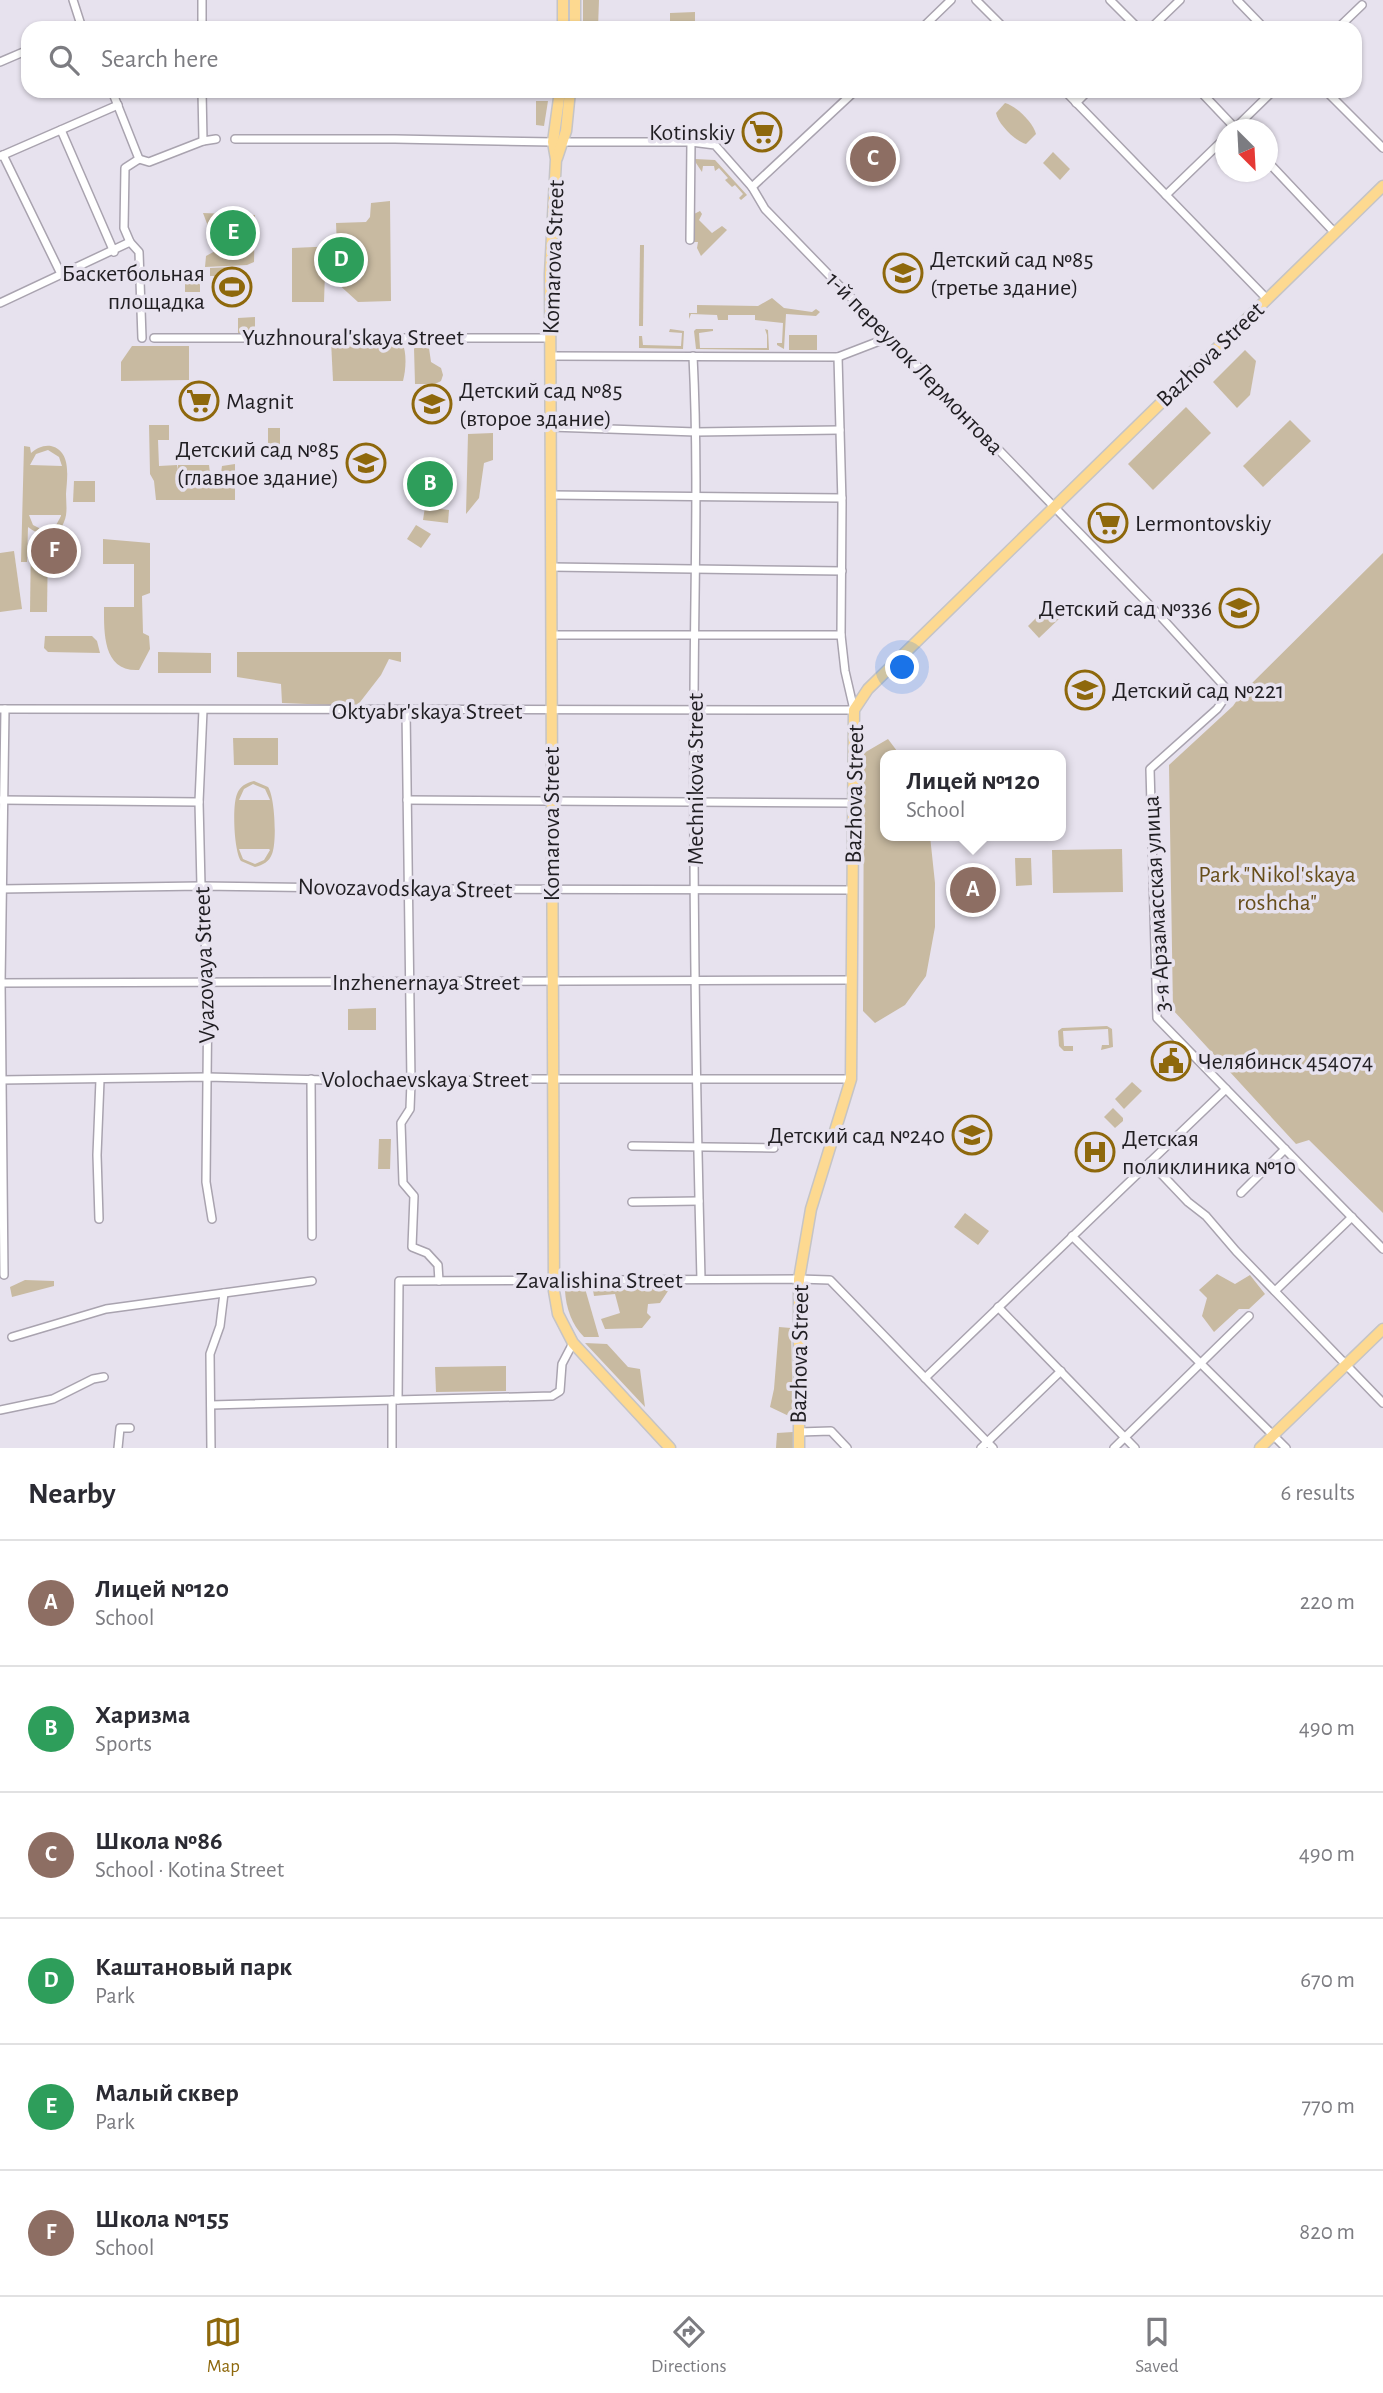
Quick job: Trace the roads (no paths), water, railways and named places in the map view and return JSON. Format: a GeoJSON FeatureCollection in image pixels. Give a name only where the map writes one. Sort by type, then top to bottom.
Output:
{"type":"FeatureCollection","features":[{"type":"Feature","properties":{"kind":"main road"},"geometry":{"type":"LineString","coordinates":[[563,0],[563,21]]}},
{"type":"Feature","properties":{"kind":"main road"},"geometry":{"type":"LineString","coordinates":[[575,0],[575,21]]}},
{"type":"Feature","properties":{"kind":"main road","name":"Komarova Street"},"geometry":{"type":"LineString","coordinates":[[560,98],[550,274],[553,1280],[558,1314],[573,1343],[670,1448]]}},
{"type":"Feature","properties":{"kind":"main road","name":"Komarova Street"},"geometry":{"type":"LineString","coordinates":[[558,142],[568,98]]}},
{"type":"Feature","properties":{"kind":"main road","name":"Bazhova Street"},"geometry":{"type":"LineString","coordinates":[[799,1448],[799,1279],[811,1209],[851,1079],[855,710],[868,689],[1383,186]]}},
{"type":"Feature","properties":{"kind":"main road"},"geometry":{"type":"LineString","coordinates":[[1260,1448],[1383,1329]]}},
{"type":"Feature","properties":{"kind":"street"},"geometry":{"type":"LineString","coordinates":[[73,0],[78,21]]}},
{"type":"Feature","properties":{"kind":"street"},"geometry":{"type":"LineString","coordinates":[[202,0],[202,21]]}},
{"type":"Feature","properties":{"kind":"street"},"geometry":{"type":"LineString","coordinates":[[929,21],[951,0]]}},
{"type":"Feature","properties":{"kind":"street"},"geometry":{"type":"LineString","coordinates":[[976,0],[997,21]]}},
{"type":"Feature","properties":{"kind":"street"},"geometry":{"type":"LineString","coordinates":[[1110,0],[1131,21]]}},
{"type":"Feature","properties":{"kind":"street"},"geometry":{"type":"LineString","coordinates":[[1158,21],[1180,0]]}},
{"type":"Feature","properties":{"kind":"street"},"geometry":{"type":"LineString","coordinates":[[1237,0],[1257,21]]}},
{"type":"Feature","properties":{"kind":"street"},"geometry":{"type":"LineString","coordinates":[[1345,21],[1362,5]]}},
{"type":"Feature","properties":{"kind":"street"},"geometry":{"type":"LineString","coordinates":[[0,62],[21,53]]}},
{"type":"Feature","properties":{"kind":"street"},"geometry":{"type":"LineString","coordinates":[[115,98],[139,159]]}},
{"type":"Feature","properties":{"kind":"street"},"geometry":{"type":"LineString","coordinates":[[202,98],[203,141]]}},
{"type":"Feature","properties":{"kind":"street"},"geometry":{"type":"LineString","coordinates":[[752,187],[847,98]]}},
{"type":"Feature","properties":{"kind":"street"},"geometry":{"type":"LineString","coordinates":[[1071,98],[1267,299]]}},
{"type":"Feature","properties":{"kind":"street"},"geometry":{"type":"LineString","coordinates":[[1076,103],[1081,98]]}},
{"type":"Feature","properties":{"kind":"street"},"geometry":{"type":"LineString","coordinates":[[1206,98],[1226,119]]}},
{"type":"Feature","properties":{"kind":"street"},"geometry":{"type":"LineString","coordinates":[[1245,119],[1266,98]]}},
{"type":"Feature","properties":{"kind":"street"},"geometry":{"type":"LineString","coordinates":[[1333,98],[1383,148]]}},
{"type":"Feature","properties":{"kind":"street"},"geometry":{"type":"LineString","coordinates":[[61,274],[2,156],[118,105]]}},
{"type":"Feature","properties":{"kind":"street"},"geometry":{"type":"LineString","coordinates":[[61,130],[114,252]]}},
{"type":"Feature","properties":{"kind":"street"},"geometry":{"type":"LineString","coordinates":[[142,338],[139,252],[130,242],[124,228],[125,168],[139,159],[149,162],[203,141],[216,139]]}},
{"type":"Feature","properties":{"kind":"street","name":"1-й переулок Лермонтова"},"geometry":{"type":"LineString","coordinates":[[235,139],[691,142],[715,145],[752,187],[765,209],[1162,618],[1224,686]]}},
{"type":"Feature","properties":{"kind":"street"},"geometry":{"type":"LineString","coordinates":[[690,240],[691,142]]}},
{"type":"Feature","properties":{"kind":"street"},"geometry":{"type":"LineString","coordinates":[[1166,195],[1215,148]]}},
{"type":"Feature","properties":{"kind":"street"},"geometry":{"type":"LineString","coordinates":[[1278,173],[1335,233]]}},
{"type":"Feature","properties":{"kind":"street"},"geometry":{"type":"LineString","coordinates":[[0,303],[114,252],[130,242]]}},
{"type":"Feature","properties":{"kind":"street"},"geometry":{"type":"LineString","coordinates":[[551,356],[838,357],[890,337]]}},
{"type":"Feature","properties":{"kind":"street","name":"Yuzhnoural'skaya Street"},"geometry":{"type":"LineString","coordinates":[[155,338],[551,338]]}},
{"type":"Feature","properties":{"kind":"street","name":"Mechnikova Street"},"geometry":{"type":"LineString","coordinates":[[693,356],[697,497],[694,710],[695,980],[701,1279]]}},
{"type":"Feature","properties":{"kind":"street"},"geometry":{"type":"LineString","coordinates":[[838,357],[842,635],[845,671],[855,710]]}},
{"type":"Feature","properties":{"kind":"street"},"geometry":{"type":"LineString","coordinates":[[551,427],[696,432],[841,430]]}},
{"type":"Feature","properties":{"kind":"street"},"geometry":{"type":"LineString","coordinates":[[551,495],[842,498]]}},
{"type":"Feature","properties":{"kind":"street"},"geometry":{"type":"LineString","coordinates":[[551,567],[842,571]]}},
{"type":"Feature","properties":{"kind":"street"},"geometry":{"type":"LineString","coordinates":[[552,635],[842,635]]}},
{"type":"Feature","properties":{"kind":"street","name":"3-я Арзамасская улица"},"geometry":{"type":"LineString","coordinates":[[1224,686],[1224,699],[1217,709],[1150,769],[1157,1018],[1383,1249]]}},
{"type":"Feature","properties":{"kind":"street"},"geometry":{"type":"LineString","coordinates":[[2,709],[1,1080],[4,1275]]}},
{"type":"Feature","properties":{"kind":"street","name":"Oktyabr'skaya Street"},"geometry":{"type":"LineString","coordinates":[[2,709],[855,710]]}},
{"type":"Feature","properties":{"kind":"street","name":"Vyazovaya Street"},"geometry":{"type":"LineString","coordinates":[[204,710],[200,802],[201,886],[208,982],[206,1182],[212,1219]]}},
{"type":"Feature","properties":{"kind":"street"},"geometry":{"type":"LineString","coordinates":[[406,710],[411,1082],[410,1109],[401,1123],[403,1183],[414,1196],[412,1247],[426,1253],[438,1265],[439,1281]]}},
{"type":"Feature","properties":{"kind":"street"},"geometry":{"type":"LineString","coordinates":[[1,800],[200,802]]}},
{"type":"Feature","properties":{"kind":"street"},"geometry":{"type":"LineString","coordinates":[[407,800],[853,803]]}},
{"type":"Feature","properties":{"kind":"street","name":"Novozavodskaya Street"},"geometry":{"type":"LineString","coordinates":[[1,889],[201,886],[853,890]]}},
{"type":"Feature","properties":{"kind":"street","name":"Inzhenernaya Street"},"geometry":{"type":"LineString","coordinates":[[1,983],[852,980]]}},
{"type":"Feature","properties":{"kind":"street","name":"Volochaevskaya Street"},"geometry":{"type":"LineString","coordinates":[[1,1080],[207,1077],[411,1082],[851,1079]]}},
{"type":"Feature","properties":{"kind":"street"},"geometry":{"type":"LineString","coordinates":[[311,1079],[312,1236]]}},
{"type":"Feature","properties":{"kind":"street"},"geometry":{"type":"LineString","coordinates":[[99,1219],[97,1188],[100,1080]]}},
{"type":"Feature","properties":{"kind":"street"},"geometry":{"type":"LineString","coordinates":[[925,1378],[1226,1088]]}},
{"type":"Feature","properties":{"kind":"street"},"geometry":{"type":"LineString","coordinates":[[632,1146],[774,1148]]}},
{"type":"Feature","properties":{"kind":"street"},"geometry":{"type":"LineString","coordinates":[[1241,1193],[1285,1149]]}},
{"type":"Feature","properties":{"kind":"street"},"geometry":{"type":"LineString","coordinates":[[1150,1162],[1188,1202],[1206,1216],[1236,1251],[1383,1403]]}},
{"type":"Feature","properties":{"kind":"street"},"geometry":{"type":"LineString","coordinates":[[632,1202],[699,1201]]}},
{"type":"Feature","properties":{"kind":"street"},"geometry":{"type":"LineString","coordinates":[[1275,1291],[1352,1217]]}},
{"type":"Feature","properties":{"kind":"street"},"geometry":{"type":"LineString","coordinates":[[1072,1236],[1286,1448]]}},
{"type":"Feature","properties":{"kind":"street","name":"Zavalishina Street"},"geometry":{"type":"LineString","coordinates":[[395,1400],[399,1281],[831,1280],[987,1446]]}},
{"type":"Feature","properties":{"kind":"street"},"geometry":{"type":"LineString","coordinates":[[12,1337],[106,1309],[312,1281]]}},
{"type":"Feature","properties":{"kind":"street"},"geometry":{"type":"LineString","coordinates":[[211,1448],[210,1354],[220,1326],[224,1293]]}},
{"type":"Feature","properties":{"kind":"street"},"geometry":{"type":"LineString","coordinates":[[998,1307],[1135,1448]]}},
{"type":"Feature","properties":{"kind":"street"},"geometry":{"type":"LineString","coordinates":[[1114,1448],[1249,1317]]}},
{"type":"Feature","properties":{"kind":"street"},"geometry":{"type":"LineString","coordinates":[[211,1405],[552,1396],[560,1391],[562,1364],[573,1343]]}},
{"type":"Feature","properties":{"kind":"street"},"geometry":{"type":"LineString","coordinates":[[987,1446],[1060,1371]]}},
{"type":"Feature","properties":{"kind":"street"},"geometry":{"type":"LineString","coordinates":[[0,1410],[53,1399],[93,1379],[104,1377]]}},
{"type":"Feature","properties":{"kind":"street"},"geometry":{"type":"LineString","coordinates":[[392,1448],[395,1400]]}},
{"type":"Feature","properties":{"kind":"street"},"geometry":{"type":"LineString","coordinates":[[118,1448],[120,1428],[130,1427]]}},
{"type":"Feature","properties":{"kind":"street"},"geometry":{"type":"LineString","coordinates":[[799,1432],[831,1431],[847,1448]]}},
{"type":"Feature","properties":{"kind":"place","name":"Kotinskiy"},"geometry":{"type":"Point","coordinates":[762,132]}},
{"type":"Feature","properties":{"kind":"place","name":"Школа №86"},"geometry":{"type":"Point","coordinates":[873,159]}},
{"type":"Feature","properties":{"kind":"place","name":"Малый сквер"},"geometry":{"type":"Point","coordinates":[233,233]}},
{"type":"Feature","properties":{"kind":"place","name":"Каштановый парк"},"geometry":{"type":"Point","coordinates":[341,260]}},
{"type":"Feature","properties":{"kind":"place","name":"Детский сад №85 (третье здание)"},"geometry":{"type":"Point","coordinates":[903,273]}},
{"type":"Feature","properties":{"kind":"place","name":"Баскетбольная площадка"},"geometry":{"type":"Point","coordinates":[232,287]}},
{"type":"Feature","properties":{"kind":"place","name":"Magnit"},"geometry":{"type":"Point","coordinates":[199,401]}},
{"type":"Feature","properties":{"kind":"place","name":"Детский сад №85 (второе здание)"},"geometry":{"type":"Point","coordinates":[432,404]}},
{"type":"Feature","properties":{"kind":"place","name":"Детский сад №85 (главное здание)"},"geometry":{"type":"Point","coordinates":[366,463]}},
{"type":"Feature","properties":{"kind":"place","name":"Харизма"},"geometry":{"type":"Point","coordinates":[430,484]}},
{"type":"Feature","properties":{"kind":"place","name":"Lermontovskiy"},"geometry":{"type":"Point","coordinates":[1108,523]}},
{"type":"Feature","properties":{"kind":"place","name":"Школа №155"},"geometry":{"type":"Point","coordinates":[54,551]}},
{"type":"Feature","properties":{"kind":"place","name":"Детский сад №336"},"geometry":{"type":"Point","coordinates":[1239,608]}},
{"type":"Feature","properties":{"kind":"place","name":"Детский сад №221"},"geometry":{"type":"Point","coordinates":[1085,690]}},
{"type":"Feature","properties":{"kind":"place","name":"Лицей №120"},"geometry":{"type":"Point","coordinates":[973,890]}},
{"type":"Feature","properties":{"kind":"place","name":"Челябинск 454074"},"geometry":{"type":"Point","coordinates":[1171,1061]}},
{"type":"Feature","properties":{"kind":"place","name":"Детский сад №240"},"geometry":{"type":"Point","coordinates":[972,1135]}},
{"type":"Feature","properties":{"kind":"place","name":"Детская поликлиника №10"},"geometry":{"type":"Point","coordinates":[1095,1152]}},
{"type":"Feature","properties":{"kind":"park label","name":"Park \"Nikol'skaya roshcha\""},"geometry":{"type":"Point","coordinates":[1277,888]}}]}
